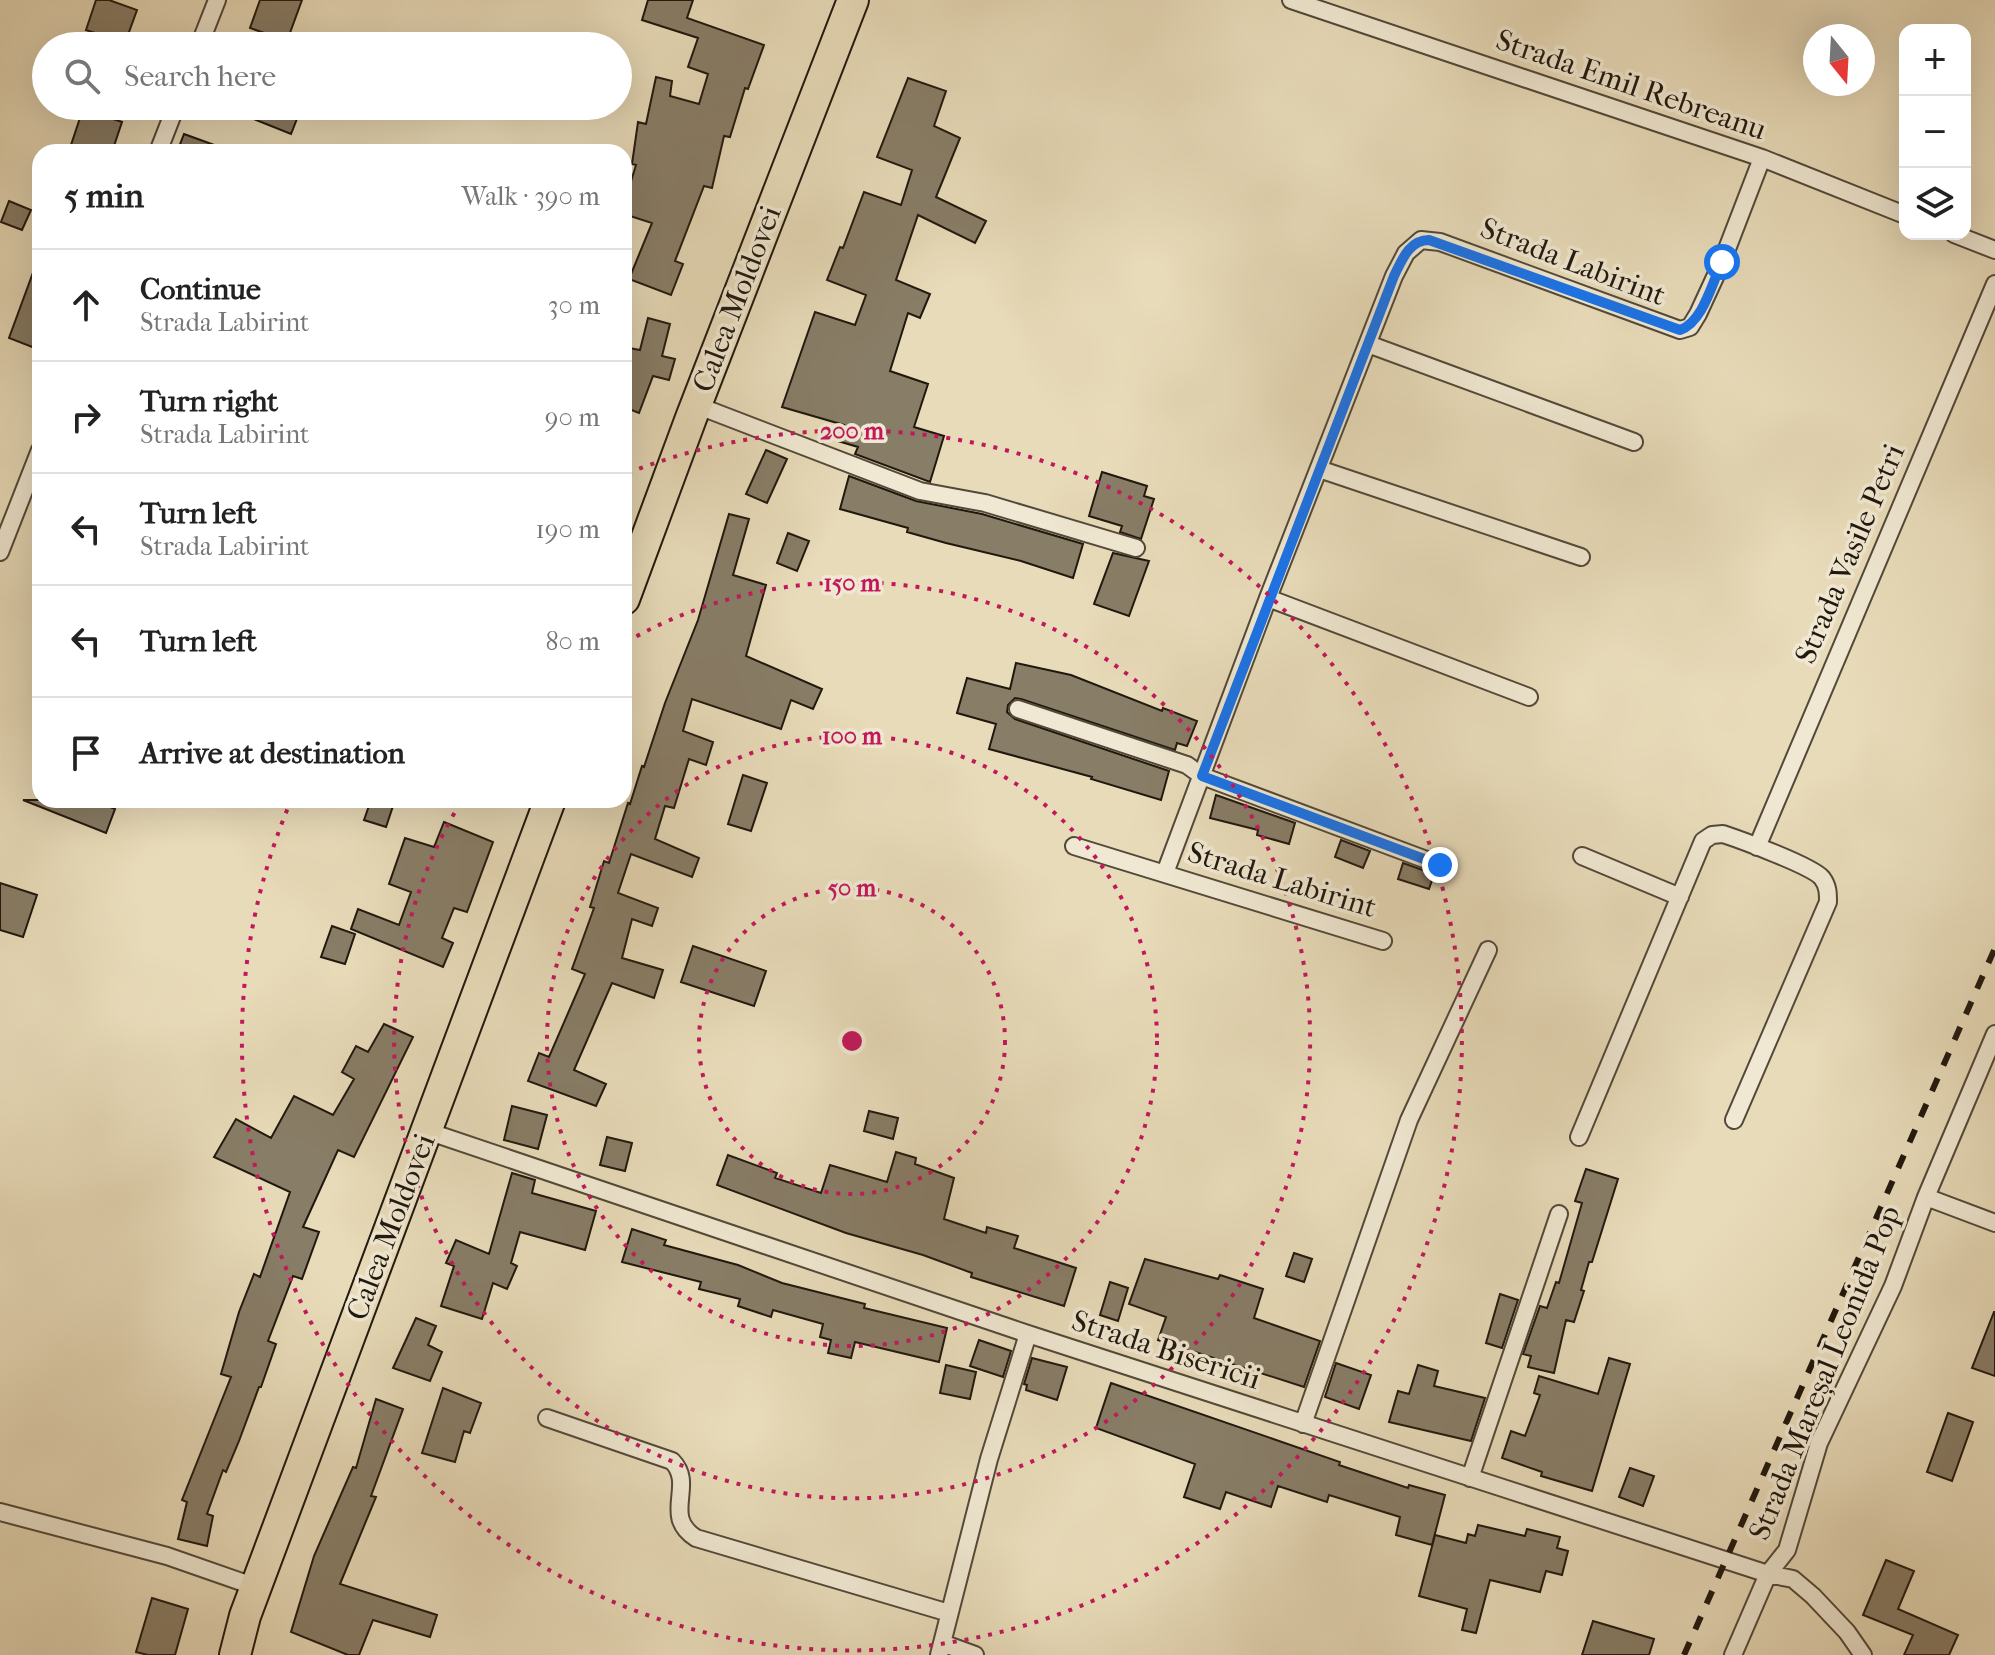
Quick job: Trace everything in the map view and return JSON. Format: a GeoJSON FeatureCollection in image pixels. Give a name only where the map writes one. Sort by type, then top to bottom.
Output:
{"type":"FeatureCollection","features":[{"type":"Feature","properties":{"kind":"highway","name":"Calea Moldovei"},"geometry":{"type":"LineString","coordinates":[[632,577],[853,0]]}},
{"type":"Feature","properties":{"kind":"highway","name":"Calea Moldovei"},"geometry":{"type":"LineString","coordinates":[[235,1655],[256,1587],[547,808]]}},
{"type":"Feature","properties":{"kind":"street"},"geometry":{"type":"LineString","coordinates":[[204,32],[217,0]]}},
{"type":"Feature","properties":{"kind":"street","name":"Strada Emil Rebreanu"},"geometry":{"type":"LineString","coordinates":[[1291,0],[1762,158],[1899,213]]}},
{"type":"Feature","properties":{"kind":"street"},"geometry":{"type":"LineString","coordinates":[[161,144],[171,120]]}},
{"type":"Feature","properties":{"kind":"street","name":"Strada Labirint"},"geometry":{"type":"LineString","coordinates":[[1165,873],[1268,598],[1406,253],[1421,240],[1440,242],[1680,330],[1690,327],[1722,262],[1762,158]]}},
{"type":"Feature","properties":{"kind":"street"},"geometry":{"type":"LineString","coordinates":[[1969,240],[1995,250]]}},
{"type":"Feature","properties":{"kind":"street","name":"Strada Vasile Petri"},"geometry":{"type":"LineString","coordinates":[[1757,847],[1995,284]]}},
{"type":"Feature","properties":{"kind":"street"},"geometry":{"type":"LineString","coordinates":[[1978,323],[1995,329]]}},
{"type":"Feature","properties":{"kind":"street"},"geometry":{"type":"LineString","coordinates":[[1368,344],[1634,442]]}},
{"type":"Feature","properties":{"kind":"street"},"geometry":{"type":"LineString","coordinates":[[696,405],[920,491],[985,503],[1136,548]]}},
{"type":"Feature","properties":{"kind":"street"},"geometry":{"type":"LineString","coordinates":[[1319,469],[1581,557]]}},
{"type":"Feature","properties":{"kind":"street"},"geometry":{"type":"LineString","coordinates":[[0,552],[32,470]]}},
{"type":"Feature","properties":{"kind":"street"},"geometry":{"type":"LineString","coordinates":[[1268,598],[1529,697]]}},
{"type":"Feature","properties":{"kind":"street"},"geometry":{"type":"LineString","coordinates":[[1018,709],[1187,765],[1202,776],[1440,865]]}},
{"type":"Feature","properties":{"kind":"street"},"geometry":{"type":"LineString","coordinates":[[1579,1137],[1703,841],[1712,835],[1723,834],[1820,875],[1827,886],[1828,902],[1734,1120]]}},
{"type":"Feature","properties":{"kind":"street","name":"Strada Labirint"},"geometry":{"type":"LineString","coordinates":[[1074,846],[1383,941]]}},
{"type":"Feature","properties":{"kind":"street"},"geometry":{"type":"LineString","coordinates":[[1582,856],[1680,897]]}},
{"type":"Feature","properties":{"kind":"street"},"geometry":{"type":"LineString","coordinates":[[1303,1424],[1409,1120],[1488,950]]}},
{"type":"Feature","properties":{"kind":"street","name":"Strada Mareșal Leonida Pop"},"geometry":{"type":"LineString","coordinates":[[1733,1655],[1768,1574],[1787,1550],[1819,1443],[1893,1286],[1926,1197],[1995,1034]]}},
{"type":"Feature","properties":{"kind":"street","name":"Strada Bisericii"},"geometry":{"type":"LineString","coordinates":[[427,1131],[1028,1334],[1768,1574],[1793,1579],[1847,1632],[1863,1655]]}},
{"type":"Feature","properties":{"kind":"street","name":"Strada Mareșal Leonida Pop"},"geometry":{"type":"LineString","coordinates":[[1926,1197],[1995,1223]]}},
{"type":"Feature","properties":{"kind":"street"},"geometry":{"type":"LineString","coordinates":[[1470,1478],[1559,1214]]}},
{"type":"Feature","properties":{"kind":"street"},"geometry":{"type":"LineString","coordinates":[[975,1655],[940,1649],[989,1459],[1028,1334]]}},
{"type":"Feature","properties":{"kind":"street"},"geometry":{"type":"LineString","coordinates":[[547,1418],[672,1461],[679,1468],[681,1477],[678,1515],[683,1527],[696,1538],[949,1613]]}},
{"type":"Feature","properties":{"kind":"street"},"geometry":{"type":"LineString","coordinates":[[0,1512],[167,1556],[256,1587]]}},
{"type":"Feature","properties":{"kind":"building"},"geometry":{"type":"Polygon","coordinates":[[[96,0],[109,0],[137,10],[129,32],[86,30],[96,0]]]}},
{"type":"Feature","properties":{"kind":"building"},"geometry":{"type":"Polygon","coordinates":[[[260,0],[302,0],[290,32],[261,32],[250,28],[260,0]]]}},
{"type":"Feature","properties":{"kind":"building"},"geometry":{"type":"Polygon","coordinates":[[[648,0],[693,0],[687,18],[764,45],[748,89],[745,88],[730,137],[724,136],[712,188],[704,186],[675,261],[683,264],[671,295],[632,280],[632,272],[652,223],[632,217],[632,178],[636,165],[632,164],[638,122],[646,124],[656,77],[672,81],[670,96],[699,104],[708,74],[688,67],[698,38],[642,20],[648,0]]]}},
{"type":"Feature","properties":{"kind":"building"},"geometry":{"type":"Polygon","coordinates":[[[908,78],[946,91],[934,126],[960,138],[936,197],[986,221],[975,243],[918,215],[896,280],[930,294],[920,318],[908,313],[890,371],[928,384],[914,427],[944,436],[930,482],[855,454],[858,447],[838,441],[844,425],[782,407],[815,312],[855,325],[866,295],[827,280],[864,192],[901,205],[912,170],[877,157],[908,78]]]}},
{"type":"Feature","properties":{"kind":"building"},"geometry":{"type":"Polygon","coordinates":[[[79,120],[122,122],[115,144],[71,144],[79,120]]]}},
{"type":"Feature","properties":{"kind":"building"},"geometry":{"type":"Polygon","coordinates":[[[256,120],[296,120],[291,134],[256,120]]]}},
{"type":"Feature","properties":{"kind":"building"},"geometry":{"type":"Polygon","coordinates":[[[184,134],[212,144],[180,144],[184,134]]]}},
{"type":"Feature","properties":{"kind":"building"},"geometry":{"type":"Polygon","coordinates":[[[9,201],[31,210],[22,230],[1,222],[9,201]]]}},
{"type":"Feature","properties":{"kind":"building"},"geometry":{"type":"Polygon","coordinates":[[[32,275],[32,347],[9,338],[32,275]]]}},
{"type":"Feature","properties":{"kind":"building"},"geometry":{"type":"Polygon","coordinates":[[[648,318],[670,324],[662,356],[675,359],[669,380],[653,376],[639,413],[632,410],[632,348],[640,350],[648,318]]]}},
{"type":"Feature","properties":{"kind":"building"},"geometry":{"type":"Polygon","coordinates":[[[766,450],[787,459],[767,503],[746,494],[766,450]]]}},
{"type":"Feature","properties":{"kind":"building"},"geometry":{"type":"Polygon","coordinates":[[[1102,472],[1147,486],[1144,496],[1154,499],[1141,539],[1120,532],[1122,526],[1089,516],[1102,472]]]}},
{"type":"Feature","properties":{"kind":"building"},"geometry":{"type":"Polygon","coordinates":[[[849,476],[916,501],[982,514],[1083,544],[1073,578],[1021,561],[907,532],[908,528],[840,509],[849,476]]]}},
{"type":"Feature","properties":{"kind":"building"},"geometry":{"type":"Polygon","coordinates":[[[729,514],[749,519],[733,575],[766,585],[746,656],[822,689],[813,709],[791,700],[781,729],[692,699],[683,731],[713,742],[706,765],[689,759],[674,808],[665,806],[655,839],[699,858],[692,877],[631,854],[618,893],[658,908],[652,926],[632,919],[622,958],[663,970],[654,998],[612,983],[574,1070],[606,1084],[596,1106],[528,1081],[539,1053],[549,1057],[585,974],[572,969],[594,908],[590,907],[604,861],[609,863],[626,808],[632,808],[642,766],[698,620],[729,514]]]}},
{"type":"Feature","properties":{"kind":"building"},"geometry":{"type":"Polygon","coordinates":[[[788,533],[809,541],[797,571],[777,563],[788,533]]]}},
{"type":"Feature","properties":{"kind":"building"},"geometry":{"type":"Polygon","coordinates":[[[1113,553],[1149,561],[1129,616],[1094,604],[1113,553]]]}},
{"type":"Feature","properties":{"kind":"building"},"geometry":{"type":"Polygon","coordinates":[[[1016,663],[1071,675],[1162,711],[1163,708],[1197,721],[1187,746],[1177,743],[1175,750],[1021,699],[1015,698],[1008,705],[1007,712],[1015,719],[1169,771],[1161,800],[1092,777],[989,749],[996,724],[957,713],[967,678],[1010,689],[1016,663]]]}},
{"type":"Feature","properties":{"kind":"building"},"geometry":{"type":"Polygon","coordinates":[[[743,775],[767,783],[751,831],[728,824],[743,775]]]}},
{"type":"Feature","properties":{"kind":"building"},"geometry":{"type":"Polygon","coordinates":[[[1216,795],[1295,823],[1289,844],[1257,835],[1258,830],[1210,818],[1216,795]]]}},
{"type":"Feature","properties":{"kind":"building"},"geometry":{"type":"Polygon","coordinates":[[[43,808],[113,808],[115,809],[106,833],[43,808]]]}},
{"type":"Feature","properties":{"kind":"building"},"geometry":{"type":"Polygon","coordinates":[[[368,808],[392,808],[386,827],[364,820],[368,808]]]}},
{"type":"Feature","properties":{"kind":"building"},"geometry":{"type":"Polygon","coordinates":[[[444,822],[493,842],[467,912],[454,908],[442,938],[453,943],[443,967],[351,929],[358,909],[399,925],[411,892],[389,884],[405,838],[434,847],[444,822]]]}},
{"type":"Feature","properties":{"kind":"building"},"geometry":{"type":"Polygon","coordinates":[[[1341,840],[1370,851],[1363,868],[1335,857],[1341,840]]]}},
{"type":"Feature","properties":{"kind":"building"},"geometry":{"type":"Polygon","coordinates":[[[1403,863],[1434,874],[1429,889],[1398,879],[1403,863]]]}},
{"type":"Feature","properties":{"kind":"building"},"geometry":{"type":"Polygon","coordinates":[[[0,883],[37,895],[23,937],[0,930],[0,883]]]}},
{"type":"Feature","properties":{"kind":"building"},"geometry":{"type":"Polygon","coordinates":[[[332,926],[355,934],[345,964],[321,957],[332,926]]]}},
{"type":"Feature","properties":{"kind":"building"},"geometry":{"type":"Polygon","coordinates":[[[693,946],[766,971],[754,1006],[681,982],[693,946]]]}},
{"type":"Feature","properties":{"kind":"building"},"geometry":{"type":"Polygon","coordinates":[[[384,1024],[413,1037],[354,1157],[338,1150],[303,1227],[319,1232],[302,1279],[293,1276],[268,1341],[276,1344],[261,1387],[226,1472],[223,1470],[207,1514],[213,1516],[207,1546],[178,1539],[187,1502],[182,1500],[231,1377],[221,1374],[239,1312],[254,1274],[260,1277],[290,1192],[214,1157],[236,1119],[271,1138],[294,1096],[333,1115],[354,1079],[342,1072],[356,1046],[368,1052],[384,1024]]]}},
{"type":"Feature","properties":{"kind":"building"},"geometry":{"type":"Polygon","coordinates":[[[512,1106],[547,1115],[538,1149],[504,1140],[512,1106]]]}},
{"type":"Feature","properties":{"kind":"building"},"geometry":{"type":"Polygon","coordinates":[[[869,1111],[898,1118],[893,1139],[864,1131],[869,1111]]]}},
{"type":"Feature","properties":{"kind":"building"},"geometry":{"type":"Polygon","coordinates":[[[607,1137],[632,1143],[625,1171],[600,1165],[607,1137]]]}},
{"type":"Feature","properties":{"kind":"building"},"geometry":{"type":"Polygon","coordinates":[[[896,1152],[916,1158],[915,1164],[954,1178],[944,1219],[986,1233],[987,1227],[1018,1236],[1014,1248],[1076,1268],[1064,1306],[971,1277],[972,1273],[923,1255],[846,1233],[717,1185],[728,1155],[777,1173],[775,1178],[821,1193],[830,1165],[887,1182],[896,1152]]]}},
{"type":"Feature","properties":{"kind":"building"},"geometry":{"type":"Polygon","coordinates":[[[1586,1169],[1618,1179],[1592,1262],[1589,1262],[1574,1322],[1566,1320],[1554,1373],[1528,1367],[1531,1356],[1523,1354],[1540,1306],[1547,1308],[1556,1282],[1559,1283],[1582,1203],[1575,1201],[1586,1169]]]}},
{"type":"Feature","properties":{"kind":"building"},"geometry":{"type":"Polygon","coordinates":[[[512,1173],[535,1180],[532,1193],[596,1211],[585,1250],[520,1232],[511,1263],[517,1266],[507,1289],[493,1283],[482,1319],[441,1306],[454,1266],[446,1263],[456,1240],[489,1254],[512,1173]]]}},
{"type":"Feature","properties":{"kind":"building"},"geometry":{"type":"Polygon","coordinates":[[[632,1229],[666,1240],[664,1245],[738,1265],[782,1283],[865,1304],[864,1308],[947,1328],[939,1362],[855,1342],[851,1358],[828,1353],[831,1340],[820,1337],[823,1324],[773,1310],[771,1317],[738,1306],[740,1299],[699,1289],[701,1282],[622,1262],[632,1229]]]}},
{"type":"Feature","properties":{"kind":"building"},"geometry":{"type":"Polygon","coordinates":[[[1294,1253],[1312,1259],[1304,1282],[1286,1276],[1294,1253]]]}},
{"type":"Feature","properties":{"kind":"building"},"geometry":{"type":"Polygon","coordinates":[[[1145,1259],[1218,1279],[1220,1275],[1263,1289],[1254,1318],[1320,1341],[1304,1387],[1158,1340],[1166,1317],[1129,1304],[1145,1259]]]}},
{"type":"Feature","properties":{"kind":"building"},"geometry":{"type":"Polygon","coordinates":[[[1110,1282],[1128,1288],[1118,1321],[1100,1315],[1110,1282]]]}},
{"type":"Feature","properties":{"kind":"building"},"geometry":{"type":"Polygon","coordinates":[[[1500,1294],[1518,1300],[1502,1348],[1486,1343],[1500,1294]]]}},
{"type":"Feature","properties":{"kind":"building"},"geometry":{"type":"Polygon","coordinates":[[[1995,1312],[1995,1376],[1972,1368],[1995,1312]]]}},
{"type":"Feature","properties":{"kind":"building"},"geometry":{"type":"Polygon","coordinates":[[[416,1318],[436,1326],[428,1345],[442,1352],[430,1381],[393,1368],[416,1318]]]}},
{"type":"Feature","properties":{"kind":"building"},"geometry":{"type":"Polygon","coordinates":[[[979,1340],[1011,1351],[1003,1377],[970,1366],[979,1340]]]}},
{"type":"Feature","properties":{"kind":"building"},"geometry":{"type":"Polygon","coordinates":[[[1032,1358],[1067,1367],[1057,1400],[1026,1390],[1027,1385],[1024,1384],[1032,1358]]]}},
{"type":"Feature","properties":{"kind":"building"},"geometry":{"type":"Polygon","coordinates":[[[1609,1358],[1630,1364],[1592,1491],[1541,1476],[1542,1472],[1502,1458],[1511,1431],[1525,1436],[1540,1395],[1534,1393],[1539,1376],[1598,1394],[1609,1358]]]}},
{"type":"Feature","properties":{"kind":"building"},"geometry":{"type":"Polygon","coordinates":[[[1336,1363],[1371,1375],[1359,1409],[1325,1397],[1336,1363]]]}},
{"type":"Feature","properties":{"kind":"building"},"geometry":{"type":"Polygon","coordinates":[[[946,1365],[976,1372],[970,1399],[940,1393],[946,1365]]]}},
{"type":"Feature","properties":{"kind":"building"},"geometry":{"type":"Polygon","coordinates":[[[1418,1365],[1438,1371],[1434,1386],[1485,1398],[1471,1441],[1389,1422],[1398,1391],[1409,1394],[1418,1365]]]}},
{"type":"Feature","properties":{"kind":"building"},"geometry":{"type":"Polygon","coordinates":[[[1111,1383],[1340,1462],[1339,1465],[1408,1488],[1409,1485],[1445,1495],[1432,1545],[1396,1535],[1400,1517],[1329,1495],[1327,1502],[1278,1486],[1271,1507],[1226,1492],[1220,1509],[1184,1497],[1195,1464],[1096,1428],[1111,1383]]]}},
{"type":"Feature","properties":{"kind":"building"},"geometry":{"type":"Polygon","coordinates":[[[443,1388],[481,1403],[470,1433],[464,1431],[455,1462],[422,1453],[443,1388]]]}},
{"type":"Feature","properties":{"kind":"building"},"geometry":{"type":"Polygon","coordinates":[[[376,1399],[403,1409],[371,1496],[376,1497],[340,1584],[437,1615],[430,1637],[373,1620],[359,1655],[348,1655],[291,1632],[314,1556],[353,1467],[356,1468],[376,1399]]]}},
{"type":"Feature","properties":{"kind":"building"},"geometry":{"type":"Polygon","coordinates":[[[1948,1413],[1973,1422],[1952,1481],[1927,1472],[1948,1413]]]}},
{"type":"Feature","properties":{"kind":"building"},"geometry":{"type":"Polygon","coordinates":[[[1630,1468],[1654,1476],[1643,1506],[1619,1497],[1630,1468]]]}},
{"type":"Feature","properties":{"kind":"building"},"geometry":{"type":"Polygon","coordinates":[[[1478,1525],[1525,1536],[1527,1529],[1560,1537],[1557,1548],[1568,1551],[1562,1575],[1546,1571],[1540,1592],[1490,1580],[1476,1633],[1462,1630],[1467,1609],[1419,1596],[1435,1535],[1466,1543],[1468,1534],[1475,1536],[1478,1525]]]}},
{"type":"Feature","properties":{"kind":"building"},"geometry":{"type":"Polygon","coordinates":[[[1886,1560],[1914,1571],[1898,1609],[1958,1635],[1949,1655],[1904,1655],[1913,1635],[1863,1615],[1886,1560]]]}},
{"type":"Feature","properties":{"kind":"building"},"geometry":{"type":"Polygon","coordinates":[[[152,1598],[188,1609],[175,1655],[136,1652],[152,1598]]]}},
{"type":"Feature","properties":{"kind":"building"},"geometry":{"type":"Polygon","coordinates":[[[1593,1621],[1654,1639],[1649,1655],[1582,1655],[1593,1621]]]}},
{"type":"Feature","properties":{"kind":"railway"},"geometry":{"type":"LineString","coordinates":[[1684,1655],[1995,948]]}},
{"type":"Feature","properties":{"kind":"route"},"geometry":{"type":"LineString","coordinates":[[1440,865],[1202,776],[1394,276],[1413,244],[1421,240],[1440,242],[1680,330],[1690,327],[1722,262]]}}]}
